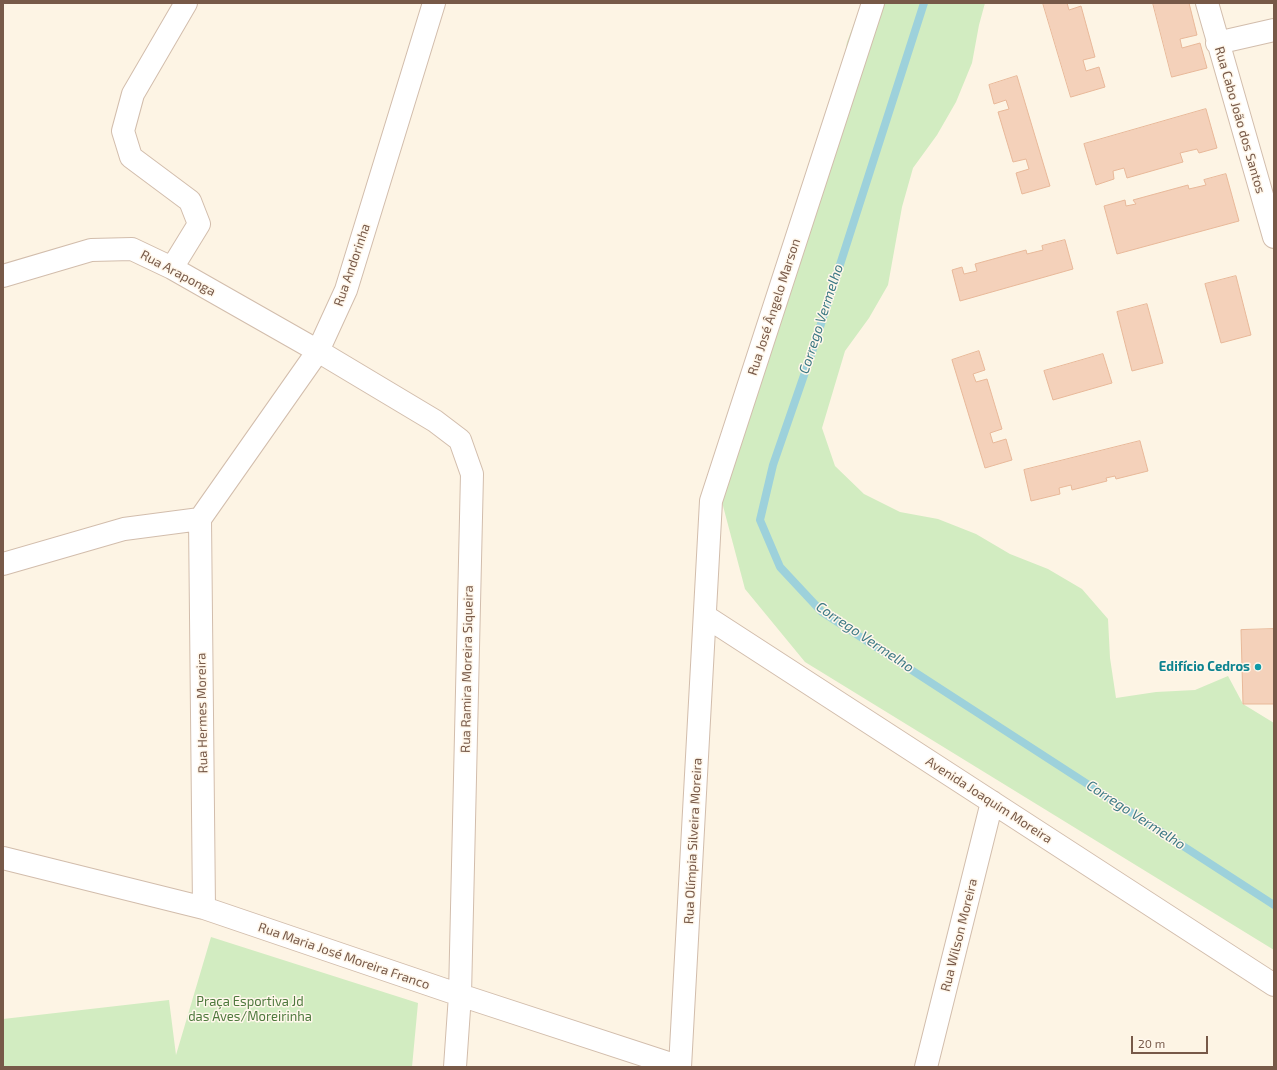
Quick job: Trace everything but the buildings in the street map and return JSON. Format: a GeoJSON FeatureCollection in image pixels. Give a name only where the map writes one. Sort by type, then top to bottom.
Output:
{"type":"FeatureCollection","features":[{"type":"Feature","properties":{"kind":"street"},"geometry":{"type":"LineString","coordinates":[[172,268],[199,224],[190,201],[131,157],[123,131],[133,94],[186,3]]}},
{"type":"Feature","properties":{"kind":"street","name":"Rua Andorinha"},"geometry":{"type":"LineString","coordinates":[[200,519],[318,351],[346,290],[434,3]]}},
{"type":"Feature","properties":{"kind":"street","name":"Rua José Ângelo Marson"},"geometry":{"type":"LineString","coordinates":[[705,616],[711,501],[872,3]]}},
{"type":"Feature","properties":{"kind":"street","name":"Rua Cabo João dos Santos"},"geometry":{"type":"LineString","coordinates":[[1207,3],[1217,43],[1274,237]]}},
{"type":"Feature","properties":{"kind":"street"},"geometry":{"type":"LineString","coordinates":[[1217,43],[1274,30]]}},
{"type":"Feature","properties":{"kind":"street","name":"Rua Araponga"},"geometry":{"type":"LineString","coordinates":[[3,276],[91,250],[132,249],[172,268],[318,351]]}},
{"type":"Feature","properties":{"kind":"street","name":"Rua Ramira Moreira Siqueira"},"geometry":{"type":"LineString","coordinates":[[318,351],[435,421],[460,440],[472,474],[460,995],[455,1067]]}},
{"type":"Feature","properties":{"kind":"street"},"geometry":{"type":"LineString","coordinates":[[3,564],[124,528],[200,519]]}},
{"type":"Feature","properties":{"kind":"street","name":"Rua Hermes Moreira"},"geometry":{"type":"LineString","coordinates":[[200,519],[204,908]]}},
{"type":"Feature","properties":{"kind":"street","name":"Avenida Joaquim Moreira"},"geometry":{"type":"LineString","coordinates":[[705,616],[1274,985]]}},
{"type":"Feature","properties":{"kind":"street","name":"Rua Olímpia Silveira Moreira"},"geometry":{"type":"LineString","coordinates":[[680,1067],[705,616]]}},
{"type":"Feature","properties":{"kind":"street","name":"Rua Wilson Moreira"},"geometry":{"type":"LineString","coordinates":[[926,1067],[992,802]]}},
{"type":"Feature","properties":{"kind":"street","name":"Rua Maria José Moreira Franco"},"geometry":{"type":"LineString","coordinates":[[3,858],[204,908],[460,995],[680,1067]]}},
{"type":"Feature","properties":{"kind":"green space"},"geometry":{"type":"Polygon","coordinates":[[[862,3],[985,3],[979,25],[972,63],[956,102],[937,135],[913,168],[902,207],[888,285],[869,318],[845,351],[822,428],[835,466],[864,494],[900,512],[938,519],[976,534],[1010,554],[1048,569],[1082,589],[1108,619],[1110,658],[1116,698],[1156,692],[1195,690],[1228,676],[1243,704],[1274,723],[1274,950],[805,662],[745,589],[718,487],[746,430],[826,159],[847,42],[862,3]]]}},
{"type":"Feature","properties":{"kind":"green space","name":"Praça Esportiva Jd das Aves/Moreirinha"},"geometry":{"type":"Polygon","coordinates":[[[211,937],[418,1003],[412,1067],[3,1067],[3,1019],[169,1000],[176,1055],[211,937]]]}},
{"type":"Feature","properties":{"kind":"waterway","name":"Corrego Vermelho"},"geometry":{"type":"LineString","coordinates":[[924,3],[811,355],[773,465],[760,520],[780,567],[822,612],[1274,905]]}},
{"type":"Feature","properties":{"kind":"place","name":"Edifício Cedros"},"geometry":{"type":"Point","coordinates":[1258,667]}}]}
